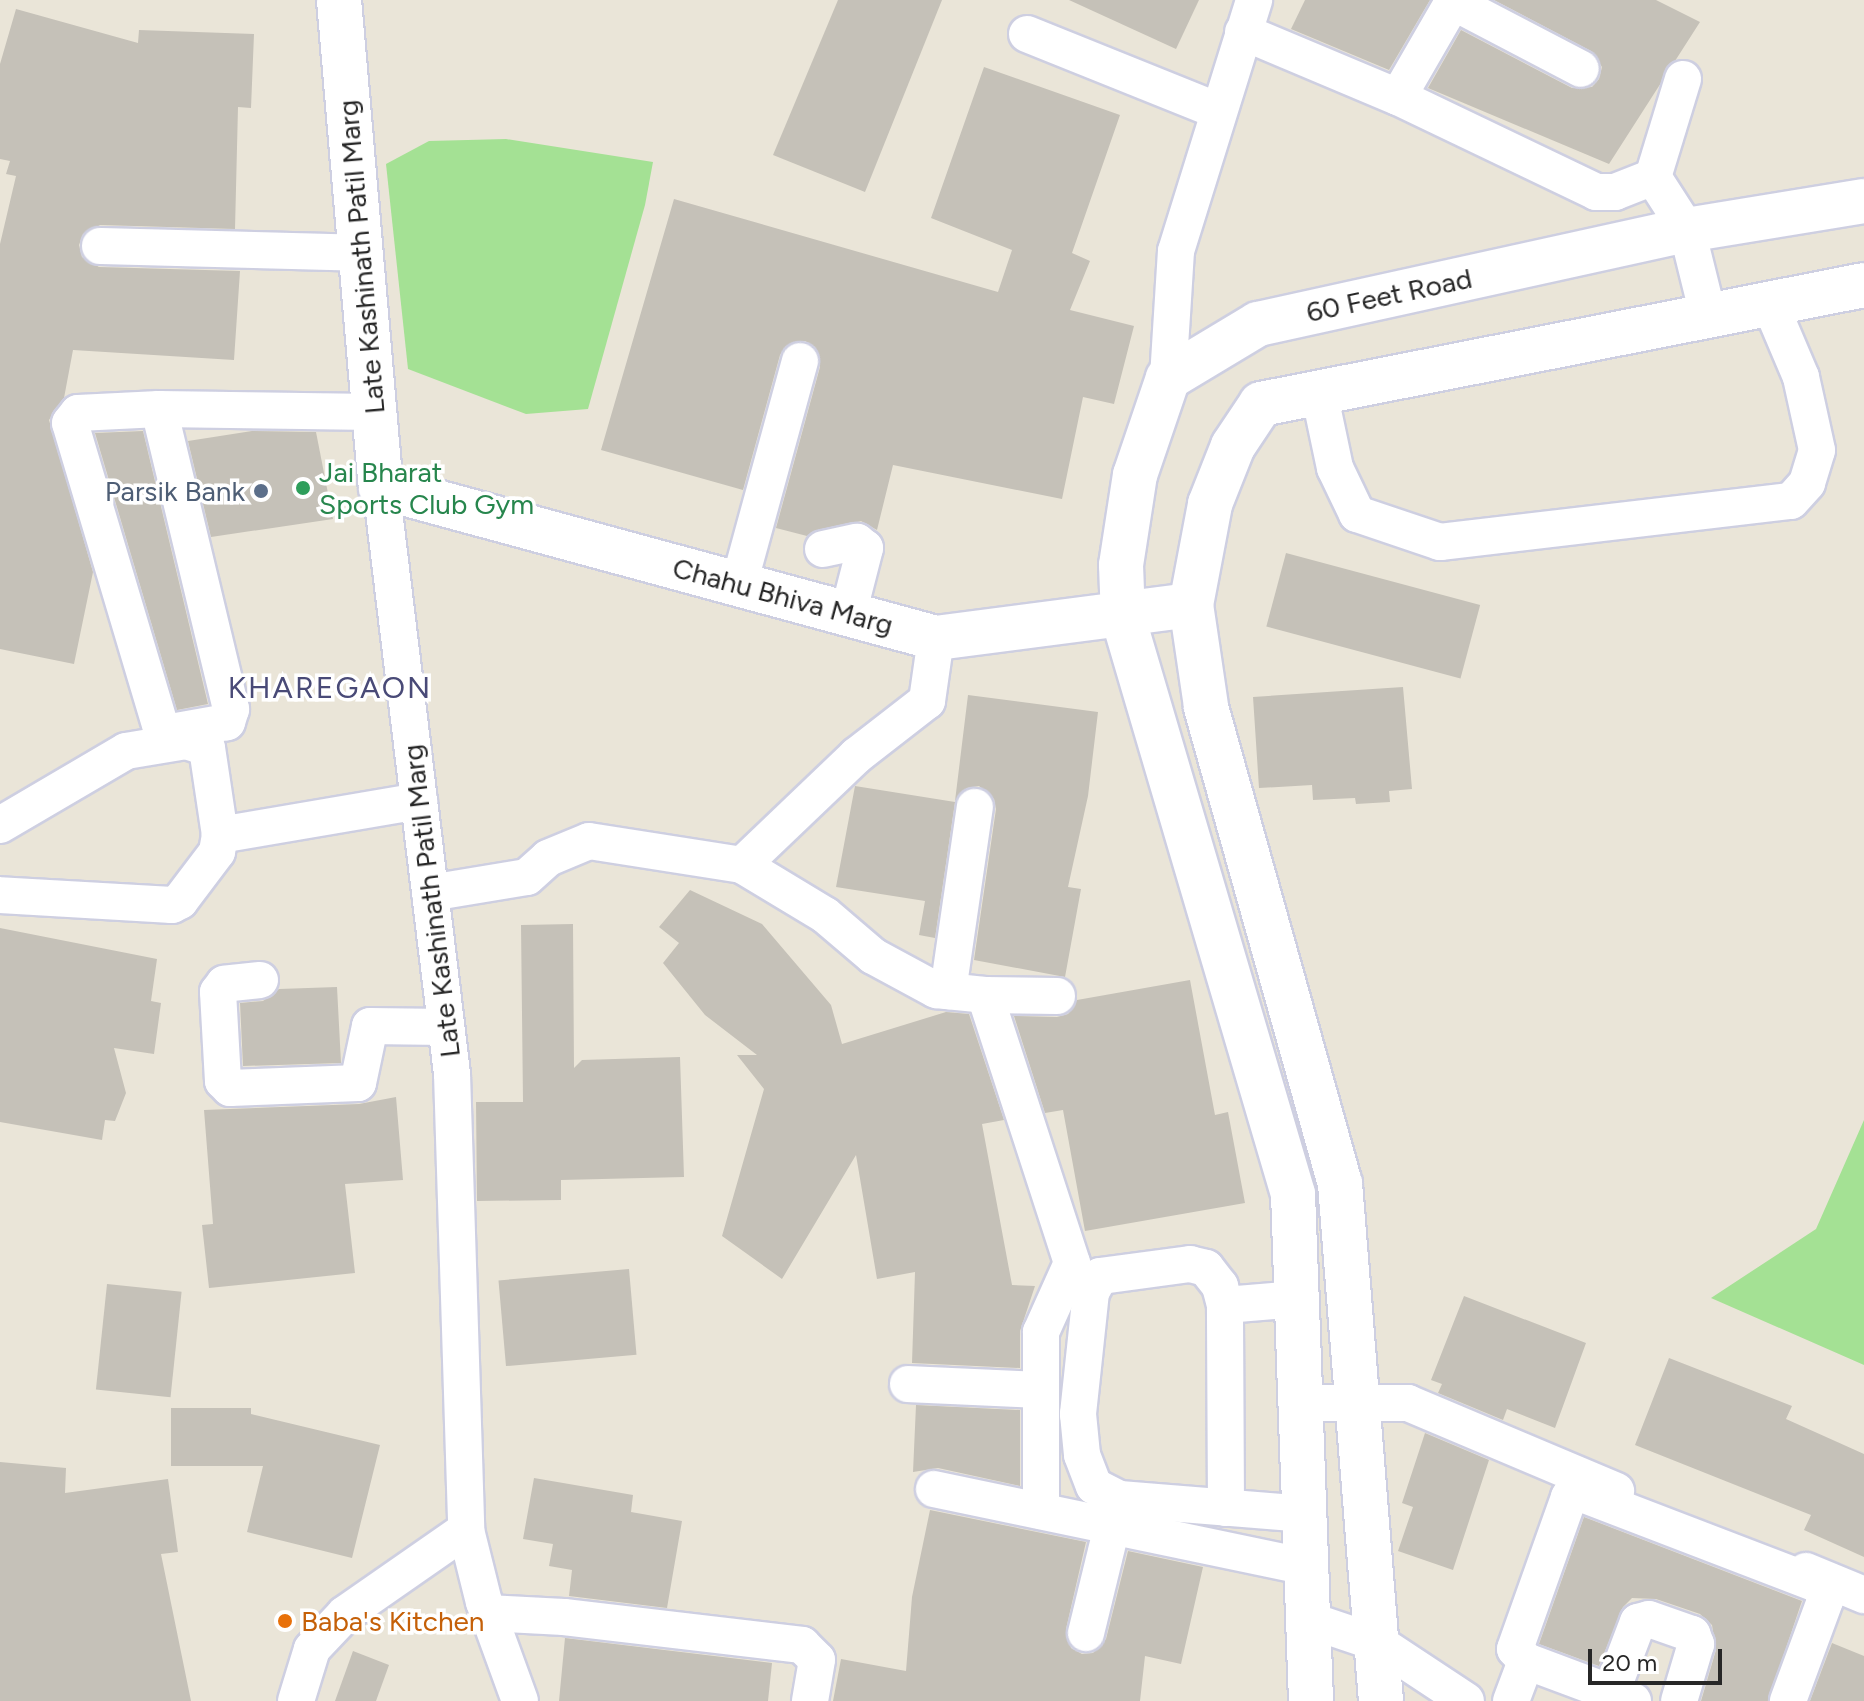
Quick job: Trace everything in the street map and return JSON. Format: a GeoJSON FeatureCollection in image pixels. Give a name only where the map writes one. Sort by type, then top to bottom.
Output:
{"type":"FeatureCollection","features":[{"type":"Feature","properties":{"kind":"street","name":"Late Kashinath Patil Marg"},"geometry":{"type":"LineString","coordinates":[[339,0],[381,487],[452,1074],[466,1530],[487,1613],[520,1701]]}},
{"type":"Feature","properties":{"kind":"street"},"geometry":{"type":"LineString","coordinates":[[1398,97],[1454,1],[1581,69]]}},
{"type":"Feature","properties":{"kind":"street"},"geometry":{"type":"LineString","coordinates":[[1311,1701],[1303,1403],[1293,1194],[1123,617],[1121,565],[1135,475],[1168,378],[1176,251],[1216,110],[1248,16],[1398,97],[1596,192],[1615,192],[1653,177]]}},
{"type":"Feature","properties":{"kind":"street"},"geometry":{"type":"LineString","coordinates":[[1027,34],[1216,110]]}},
{"type":"Feature","properties":{"kind":"street"},"geometry":{"type":"LineString","coordinates":[[1683,79],[1653,177],[1687,230],[1708,315]]}},
{"type":"Feature","properties":{"kind":"street","name":"60 Feet Road"},"geometry":{"type":"LineString","coordinates":[[1168,378],[1258,324],[1687,230],[1864,201]]}},
{"type":"Feature","properties":{"kind":"street"},"geometry":{"type":"LineString","coordinates":[[100,246],[360,253]]}},
{"type":"Feature","properties":{"kind":"street"},"geometry":{"type":"LineString","coordinates":[[1381,1701],[1380,1644],[1361,1400],[1340,1184],[1206,706],[1191,605],[1210,504],[1233,446],[1261,404],[1864,285]]}},
{"type":"Feature","properties":{"kind":"street"},"geometry":{"type":"LineString","coordinates":[[1319,392],[1335,468],[1357,514],[1440,542],[1791,501],[1807,483],[1817,450],[1801,377],[1770,304]]}},
{"type":"Feature","properties":{"kind":"street"},"geometry":{"type":"LineString","coordinates":[[739,584],[800,361]]}},
{"type":"Feature","properties":{"kind":"street"},"geometry":{"type":"LineString","coordinates":[[159,409],[231,709],[227,722],[171,732],[161,728],[70,423],[78,413],[159,409],[374,412]]}},
{"type":"Feature","properties":{"kind":"street","name":"Chahu Bhiva Marg"},"geometry":{"type":"LineString","coordinates":[[381,487],[936,638],[1123,617],[1191,605]]}},
{"type":"Feature","properties":{"kind":"street"},"geometry":{"type":"LineString","coordinates":[[823,549],[857,542],[865,548],[848,614]]}},
{"type":"Feature","properties":{"kind":"street"},"geometry":{"type":"LineString","coordinates":[[742,865],[856,756],[927,701],[936,638]]}},
{"type":"Feature","properties":{"kind":"street"},"geometry":{"type":"LineString","coordinates":[[0,825],[126,751],[195,741],[207,748],[220,835],[217,852],[190,892],[172,905],[0,895]]}},
{"type":"Feature","properties":{"kind":"street"},"geometry":{"type":"LineString","coordinates":[[220,835],[419,801]]}},
{"type":"Feature","properties":{"kind":"street"},"geometry":{"type":"LineString","coordinates":[[948,991],[975,807]]}},
{"type":"Feature","properties":{"kind":"street"},"geometry":{"type":"LineString","coordinates":[[430,893],[527,877],[548,858],[589,841],[742,865],[825,915],[873,956],[948,991],[1057,996]]}},
{"type":"Feature","properties":{"kind":"street"},"geometry":{"type":"LineString","coordinates":[[260,980],[224,984],[218,992],[223,1081],[230,1088],[358,1083],[370,1026],[445,1027]]}},
{"type":"Feature","properties":{"kind":"street"},"geometry":{"type":"LineString","coordinates":[[985,995],[1072,1263],[1041,1332],[1041,1511]]}},
{"type":"Feature","properties":{"kind":"street"},"geometry":{"type":"LineString","coordinates":[[1226,1508],[1225,1305],[1206,1268],[1190,1264],[1100,1276],[1091,1292],[1078,1414],[1082,1455],[1094,1486],[1119,1499],[1226,1508],[1306,1514]]}},
{"type":"Feature","properties":{"kind":"street"},"geometry":{"type":"LineString","coordinates":[[1225,1305],[1298,1299]]}},
{"type":"Feature","properties":{"kind":"street"},"geometry":{"type":"LineString","coordinates":[[908,1384],[1039,1390]]}},
{"type":"Feature","properties":{"kind":"street"},"geometry":{"type":"LineString","coordinates":[[1303,1403],[1361,1400],[1408,1403],[1864,1595]]}},
{"type":"Feature","properties":{"kind":"street"},"geometry":{"type":"LineString","coordinates":[[934,1489],[1307,1567]]}},
{"type":"Feature","properties":{"kind":"street"},"geometry":{"type":"LineString","coordinates":[[1679,1701],[1696,1644],[1692,1634],[1649,1619],[1638,1622],[1622,1697],[1526,1661],[1515,1649],[1569,1497],[1582,1494],[1819,1585],[1826,1598],[1788,1701]]}},
{"type":"Feature","properties":{"kind":"street"},"geometry":{"type":"LineString","coordinates":[[1086,1633],[1112,1526]]}},
{"type":"Feature","properties":{"kind":"street"},"geometry":{"type":"LineString","coordinates":[[296,1701],[312,1649],[345,1614],[466,1530]]}},
{"type":"Feature","properties":{"kind":"street"},"geometry":{"type":"LineString","coordinates":[[487,1613],[564,1617],[802,1645],[817,1660],[810,1701]]}},
{"type":"Feature","properties":{"kind":"street"},"geometry":{"type":"LineString","coordinates":[[1309,1620],[1380,1644],[1466,1701]]}},
{"type":"Feature","properties":{"kind":"street"},"geometry":{"type":"LineString","coordinates":[[1511,1701],[1526,1661]]}},
{"type":"Feature","properties":{"kind":"green space"},"geometry":{"type":"Polygon","coordinates":[[[506,139],[653,162],[645,205],[588,409],[526,414],[408,369],[386,164],[429,141],[506,139]]]}},
{"type":"Feature","properties":{"kind":"green space"},"geometry":{"type":"Polygon","coordinates":[[[1864,1120],[1864,1365],[1711,1298],[1816,1229],[1864,1120]]]}},
{"type":"Feature","properties":{"kind":"building"},"geometry":{"type":"Polygon","coordinates":[[[838,0],[942,0],[865,192],[773,155],[838,0]]]}},
{"type":"Feature","properties":{"kind":"building"},"geometry":{"type":"Polygon","coordinates":[[[1069,0],[1199,0],[1176,49],[1069,0]]]}},
{"type":"Feature","properties":{"kind":"building"},"geometry":{"type":"Polygon","coordinates":[[[1305,0],[1430,0],[1389,70],[1291,29],[1305,0]]]}},
{"type":"Feature","properties":{"kind":"building"},"geometry":{"type":"Polygon","coordinates":[[[1494,0],[1656,0],[1700,22],[1609,164],[1428,88],[1461,30],[1572,88],[1592,87],[1599,79],[1602,67],[1591,51],[1494,0]]]}},
{"type":"Feature","properties":{"kind":"building"},"geometry":{"type":"Polygon","coordinates":[[[16,9],[138,43],[139,30],[254,34],[251,108],[238,107],[235,229],[100,225],[83,234],[79,245],[82,257],[99,267],[240,271],[234,360],[73,350],[64,398],[49,420],[93,572],[74,664],[0,649],[0,244],[16,176],[6,174],[10,161],[0,159],[0,64],[16,9]]]}},
{"type":"Feature","properties":{"kind":"building"},"geometry":{"type":"Polygon","coordinates":[[[984,67],[1120,115],[1072,253],[1090,261],[1070,310],[1134,326],[1114,404],[1083,397],[1062,499],[893,465],[877,530],[861,521],[807,536],[776,528],[820,367],[815,347],[805,341],[786,346],[780,355],[743,490],[601,450],[674,199],[998,292],[1012,250],[931,218],[984,67]]]}},
{"type":"Feature","properties":{"kind":"building"},"geometry":{"type":"Polygon","coordinates":[[[143,431],[208,704],[177,710],[95,433],[143,431]]]}},
{"type":"Feature","properties":{"kind":"building"},"geometry":{"type":"Polygon","coordinates":[[[252,431],[316,432],[333,519],[211,537],[188,441],[252,431]]]}},
{"type":"Feature","properties":{"kind":"building"},"geometry":{"type":"Polygon","coordinates":[[[1286,553],[1480,605],[1460,678],[1266,626],[1286,553]]]}},
{"type":"Feature","properties":{"kind":"building"},"geometry":{"type":"Polygon","coordinates":[[[1403,687],[1412,789],[1389,791],[1390,802],[1356,804],[1355,798],[1313,800],[1312,785],[1259,788],[1253,697],[1403,687]]]}},
{"type":"Feature","properties":{"kind":"building"},"geometry":{"type":"Polygon","coordinates":[[[968,695],[1098,712],[1088,796],[1068,887],[1081,889],[1065,977],[974,960],[996,809],[994,799],[979,786],[967,788],[955,801],[968,695]]]}},
{"type":"Feature","properties":{"kind":"building"},"geometry":{"type":"Polygon","coordinates":[[[855,786],[955,802],[935,938],[919,935],[925,901],[836,887],[855,786]]]}},
{"type":"Feature","properties":{"kind":"building"},"geometry":{"type":"Polygon","coordinates":[[[690,890],[762,924],[831,1005],[842,1044],[946,1012],[969,1014],[1004,1120],[982,1124],[1012,1285],[1035,1286],[1020,1331],[1020,1368],[912,1363],[915,1272],[877,1279],[856,1155],[782,1279],[722,1236],[764,1089],[737,1055],[757,1055],[705,1015],[663,963],[679,943],[659,927],[690,890]]]}},
{"type":"Feature","properties":{"kind":"building"},"geometry":{"type":"Polygon","coordinates":[[[573,924],[574,1068],[582,1060],[680,1057],[684,1177],[561,1180],[561,1200],[477,1201],[476,1102],[523,1102],[521,925],[573,924]]]}},
{"type":"Feature","properties":{"kind":"building"},"geometry":{"type":"Polygon","coordinates":[[[0,928],[157,959],[151,1001],[161,1003],[154,1054],[114,1048],[126,1093],[115,1121],[105,1120],[102,1140],[0,1122],[0,928]]]}},
{"type":"Feature","properties":{"kind":"building"},"geometry":{"type":"Polygon","coordinates":[[[1190,980],[1215,1115],[1228,1112],[1245,1203],[1085,1231],[1063,1110],[1045,1113],[1014,1016],[1057,1017],[1068,1014],[1077,1000],[1190,980]]]}},
{"type":"Feature","properties":{"kind":"building"},"geometry":{"type":"Polygon","coordinates":[[[337,987],[341,1063],[243,1066],[240,1003],[263,1001],[279,989],[337,987]]]}},
{"type":"Feature","properties":{"kind":"building"},"geometry":{"type":"Polygon","coordinates":[[[396,1097],[403,1180],[345,1184],[355,1273],[209,1288],[202,1225],[213,1224],[204,1110],[359,1104],[396,1097]]]}},
{"type":"Feature","properties":{"kind":"building"},"geometry":{"type":"Polygon","coordinates":[[[629,1269],[636,1355],[506,1366],[498,1280],[629,1269]]]}},
{"type":"Feature","properties":{"kind":"building"},"geometry":{"type":"Polygon","coordinates":[[[107,1284],[182,1292],[171,1397],[96,1389],[107,1284]]]}},
{"type":"Feature","properties":{"kind":"building"},"geometry":{"type":"Polygon","coordinates":[[[1464,1296],[1586,1343],[1555,1428],[1507,1409],[1503,1420],[1438,1393],[1442,1384],[1431,1380],[1464,1296]]]}},
{"type":"Feature","properties":{"kind":"building"},"geometry":{"type":"Polygon","coordinates":[[[1669,1358],[1792,1406],[1786,1419],[1864,1454],[1864,1557],[1804,1530],[1811,1515],[1635,1445],[1669,1358]]]}},
{"type":"Feature","properties":{"kind":"building"},"geometry":{"type":"Polygon","coordinates":[[[916,1405],[1020,1410],[1020,1486],[938,1468],[913,1472],[916,1405]]]}},
{"type":"Feature","properties":{"kind":"building"},"geometry":{"type":"Polygon","coordinates":[[[171,1408],[251,1408],[251,1414],[380,1445],[352,1558],[247,1532],[263,1466],[171,1466],[171,1408]]]}},
{"type":"Feature","properties":{"kind":"building"},"geometry":{"type":"Polygon","coordinates":[[[1425,1433],[1489,1460],[1453,1570],[1398,1551],[1413,1507],[1402,1503],[1425,1433]]]}},
{"type":"Feature","properties":{"kind":"building"},"geometry":{"type":"Polygon","coordinates":[[[0,1462],[66,1468],[65,1493],[168,1479],[178,1552],[161,1554],[191,1701],[0,1701],[0,1462]]]}},
{"type":"Feature","properties":{"kind":"building"},"geometry":{"type":"Polygon","coordinates":[[[534,1478],[633,1495],[631,1512],[682,1521],[667,1608],[569,1596],[572,1570],[549,1566],[553,1544],[523,1539],[534,1478]]]}},
{"type":"Feature","properties":{"kind":"building"},"geometry":{"type":"Polygon","coordinates":[[[930,1510],[1086,1542],[1066,1629],[1071,1648],[1082,1654],[1093,1653],[1106,1639],[1128,1551],[1203,1567],[1181,1664],[1145,1656],[1140,1701],[833,1701],[841,1659],[906,1671],[912,1597],[930,1510]]]}},
{"type":"Feature","properties":{"kind":"building"},"geometry":{"type":"Polygon","coordinates":[[[1584,1517],[1802,1601],[1768,1701],[1701,1701],[1716,1650],[1712,1625],[1700,1614],[1656,1599],[1632,1598],[1623,1607],[1599,1666],[1539,1644],[1584,1517]]]}},
{"type":"Feature","properties":{"kind":"building"},"geometry":{"type":"Polygon","coordinates":[[[565,1638],[772,1663],[768,1701],[559,1701],[565,1638]]]}},
{"type":"Feature","properties":{"kind":"building"},"geometry":{"type":"Polygon","coordinates":[[[1832,1643],[1864,1656],[1864,1701],[1810,1701],[1832,1643]]]}},
{"type":"Feature","properties":{"kind":"building"},"geometry":{"type":"Polygon","coordinates":[[[353,1651],[389,1665],[376,1701],[335,1701],[353,1651]]]}},
{"type":"Feature","properties":{"kind":"place","name":"Jai Bharat Sports Club Gym"},"geometry":{"type":"Point","coordinates":[303,488]}},
{"type":"Feature","properties":{"kind":"place","name":"Parsik Bank"},"geometry":{"type":"Point","coordinates":[261,491]}},
{"type":"Feature","properties":{"kind":"place","name":"Baba's Kitchen"},"geometry":{"type":"Point","coordinates":[285,1621]}},
{"type":"Feature","properties":{"kind":"district","name":"KHAREGAON"},"geometry":{"type":"Point","coordinates":[330,688]}}]}
